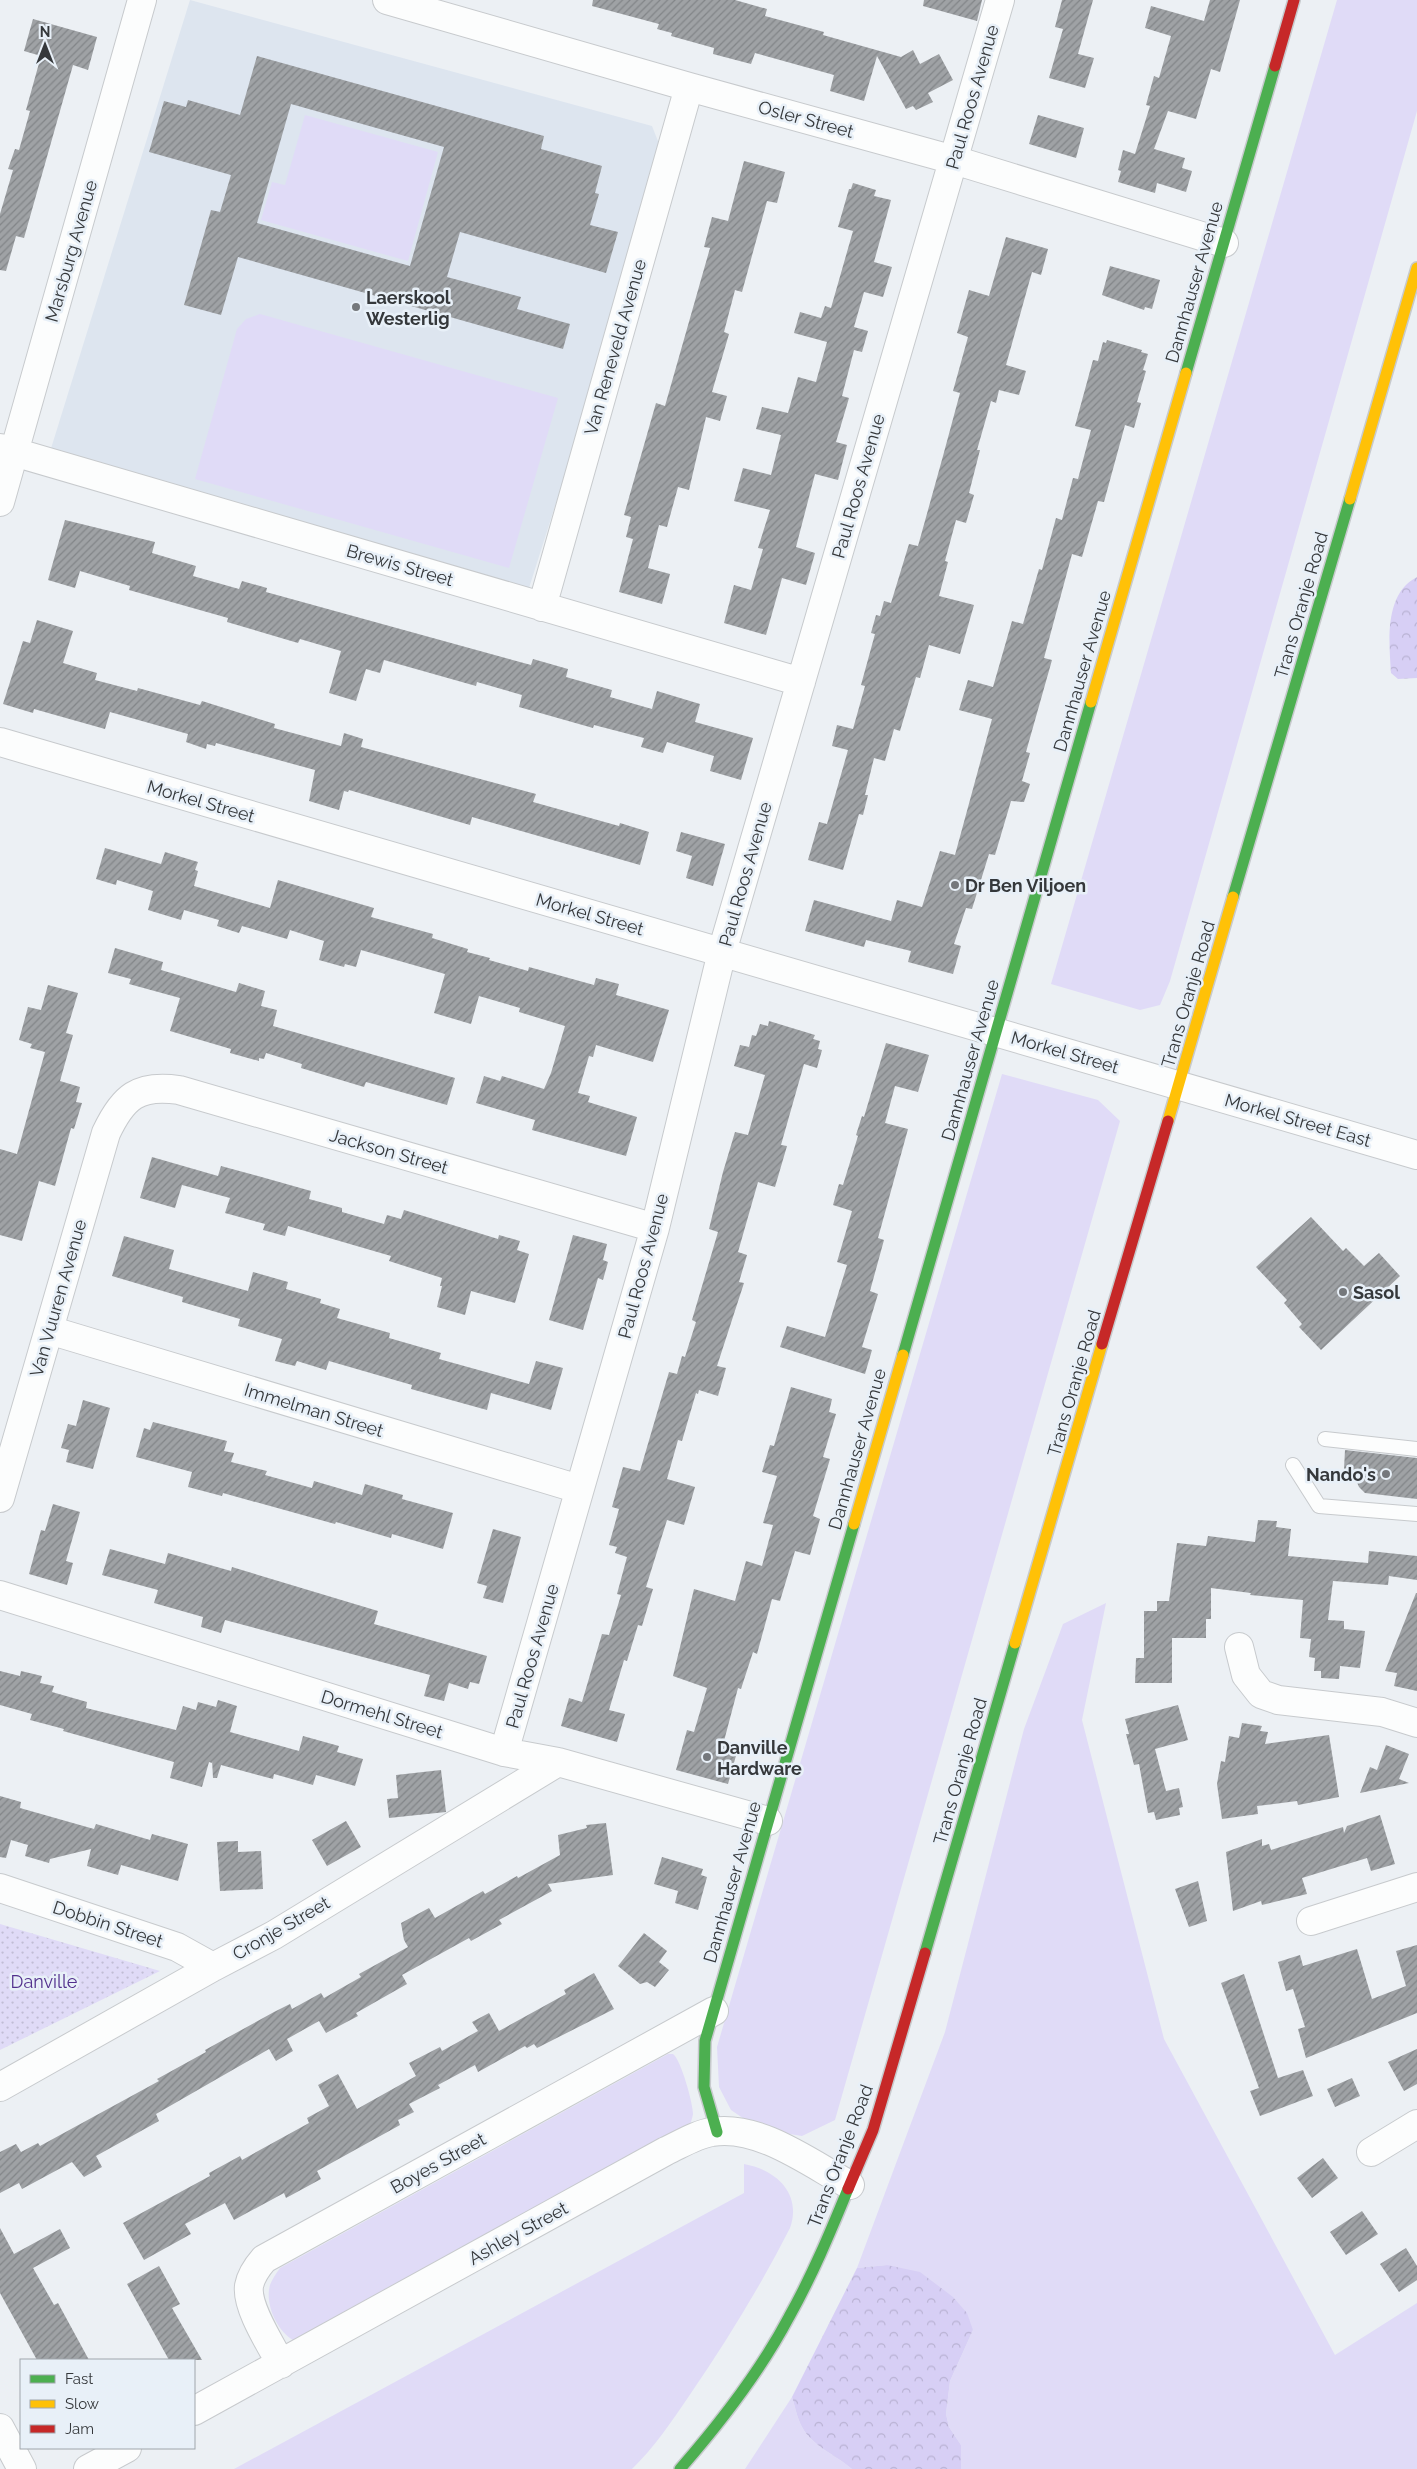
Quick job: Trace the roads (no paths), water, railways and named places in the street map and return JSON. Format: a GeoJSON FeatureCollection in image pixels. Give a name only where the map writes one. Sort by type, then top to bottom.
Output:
{"type":"FeatureCollection","features":[{"type":"Feature","properties":{"kind":"main road","name":"Dannhauser Avenue"},"geometry":{"type":"LineString","coordinates":[[717,2132],[707,2106],[701,2075],[705,2041],[1294,0]]}},
{"type":"Feature","properties":{"kind":"main road","name":"Trans Oranje Road"},"geometry":{"type":"LineString","coordinates":[[680,2469],[708,2437],[788,2319],[850,2185],[873,2130],[1417,268]]}},
{"type":"Feature","properties":{"kind":"street","name":"Marsburg Avenue"},"geometry":{"type":"LineString","coordinates":[[0,502],[8,450],[142,0]]}},
{"type":"Feature","properties":{"kind":"street","name":"Osler Street"},"geometry":{"type":"LineString","coordinates":[[388,0],[689,87],[954,160],[1224,242]]}},
{"type":"Feature","properties":{"kind":"street","name":"Paul Roos Avenue"},"geometry":{"type":"LineString","coordinates":[[504,1752],[654,1228],[722,952],[1000,0]]}},
{"type":"Feature","properties":{"kind":"street","name":"Van Reneveld Avenue"},"geometry":{"type":"LineString","coordinates":[[542,607],[689,87]]}},
{"type":"Feature","properties":{"kind":"street","name":"Brewis Street"},"geometry":{"type":"LineString","coordinates":[[8,450],[801,682]]}},
{"type":"Feature","properties":{"kind":"street","name":"Morkel Street"},"geometry":{"type":"LineString","coordinates":[[0,742],[1179,1085]]}},
{"type":"Feature","properties":{"kind":"street","name":"Morkel Street East"},"geometry":{"type":"LineString","coordinates":[[1179,1085],[1417,1155]]}},
{"type":"Feature","properties":{"kind":"street","name":"Jackson Street"},"geometry":{"type":"LineString","coordinates":[[124,1101],[149,1088],[179,1090],[654,1228]]}},
{"type":"Feature","properties":{"kind":"street","name":"Van Vuuren Avenue"},"geometry":{"type":"LineString","coordinates":[[0,1498],[106,1133],[124,1101]]}},
{"type":"Feature","properties":{"kind":"street","name":"Immelman Street"},"geometry":{"type":"LineString","coordinates":[[49,1330],[579,1489]]}},
{"type":"Feature","properties":{"kind":"street","name":"Dormehl Street"},"geometry":{"type":"LineString","coordinates":[[0,1595],[504,1752],[558,1762],[768,1821]]}},
{"type":"Feature","properties":{"kind":"street"},"geometry":{"type":"LineString","coordinates":[[1239,1647],[1246,1675],[1261,1694],[1278,1700],[1382,1712],[1417,1723]]}},
{"type":"Feature","properties":{"kind":"street","name":"Cronje Street"},"geometry":{"type":"LineString","coordinates":[[0,2087],[213,1967],[274,1935],[558,1762]]}},
{"type":"Feature","properties":{"kind":"street"},"geometry":{"type":"LineString","coordinates":[[1310,1921],[1417,1887]]}},
{"type":"Feature","properties":{"kind":"street","name":"Dobbin Street"},"geometry":{"type":"LineString","coordinates":[[0,1888],[177,1947],[213,1967]]}},
{"type":"Feature","properties":{"kind":"street","name":"Boyes Street"},"geometry":{"type":"LineString","coordinates":[[281,2364],[250,2301],[249,2286],[254,2270],[264,2259],[714,2011]]}},
{"type":"Feature","properties":{"kind":"street"},"geometry":{"type":"LineString","coordinates":[[1371,2152],[1417,2124]]}},
{"type":"Feature","properties":{"kind":"street","name":"Ashley Street"},"geometry":{"type":"LineString","coordinates":[[195,2410],[666,2151],[692,2139],[717,2132],[730,2131],[753,2135],[772,2142],[850,2185]]}},
{"type":"Feature","properties":{"kind":"street"},"geometry":{"type":"LineString","coordinates":[[0,2428],[22,2469]]}},
{"type":"Feature","properties":{"kind":"street"},"geometry":{"type":"LineString","coordinates":[[88,2469],[125,2449]]}},
{"type":"Feature","properties":{"kind":"lane"},"geometry":{"type":"LineString","coordinates":[[1325,1438],[1417,1449]]}},
{"type":"Feature","properties":{"kind":"lane"},"geometry":{"type":"LineString","coordinates":[[1293,1465],[1319,1506],[1417,1514]]}},
{"type":"Feature","properties":{"kind":"place","name":"Laerskool Westerlig"},"geometry":{"type":"Point","coordinates":[356,307]}},
{"type":"Feature","properties":{"kind":"place","name":"Dr Ben Viljoen"},"geometry":{"type":"Point","coordinates":[955,885]}},
{"type":"Feature","properties":{"kind":"place","name":"Sasol"},"geometry":{"type":"Point","coordinates":[1343,1292]}},
{"type":"Feature","properties":{"kind":"place","name":"Nando's"},"geometry":{"type":"Point","coordinates":[1386,1474]}},
{"type":"Feature","properties":{"kind":"place","name":"Danville Hardware"},"geometry":{"type":"Point","coordinates":[707,1757]}},
{"type":"Feature","properties":{"kind":"park label","name":"Danville"},"geometry":{"type":"Point","coordinates":[44,1981]}}]}
